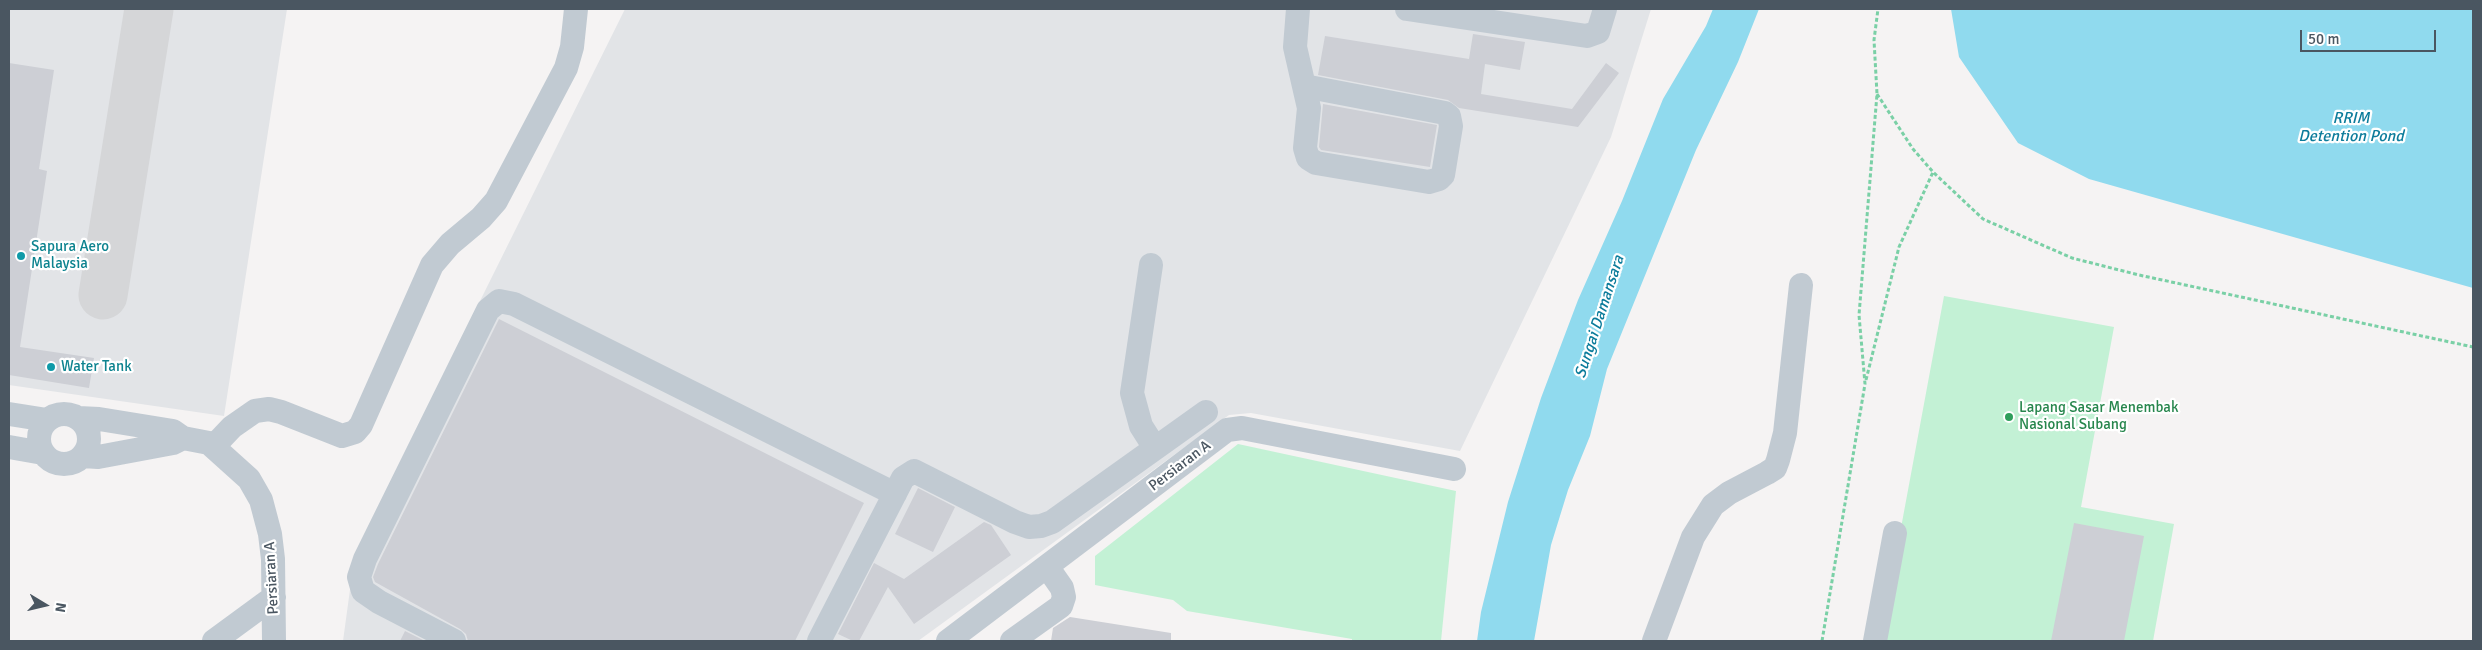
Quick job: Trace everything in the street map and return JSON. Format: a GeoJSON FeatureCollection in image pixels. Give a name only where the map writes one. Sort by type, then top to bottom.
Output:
{"type":"FeatureCollection","features":[{"type":"Feature","properties":{"kind":"lane"},"geometry":{"type":"LineString","coordinates":[[214,446],[232,427],[255,411],[269,409],[281,412],[342,436],[354,432],[361,424],[432,265],[450,244],[481,218],[496,201],[566,68],[572,48],[576,9]]}},
{"type":"Feature","properties":{"kind":"lane"},"geometry":{"type":"LineString","coordinates":[[1298,9],[1295,47],[1309,108],[1306,153],[1312,161],[1429,182],[1439,179],[1443,175],[1451,126],[1449,116],[1445,112],[1304,86]]}},
{"type":"Feature","properties":{"kind":"lane"},"geometry":{"type":"LineString","coordinates":[[1407,9],[1587,36],[1598,32],[1605,9]]}},
{"type":"Feature","properties":{"kind":"lane"},"geometry":{"type":"LineString","coordinates":[[1152,265],[1132,392],[1141,426],[1155,448]]}},
{"type":"Feature","properties":{"kind":"lane"},"geometry":{"type":"LineString","coordinates":[[1654,641],[1665,607],[1693,537],[1713,505],[1729,493],[1775,468],[1785,433],[1801,286]]}},
{"type":"Feature","properties":{"kind":"lane"},"geometry":{"type":"LineString","coordinates":[[454,641],[379,602],[363,591],[359,578],[365,559],[488,310],[499,301],[514,304],[895,494]]}},
{"type":"Feature","properties":{"kind":"lane"},"geometry":{"type":"LineString","coordinates":[[819,641],[903,478],[914,471],[1015,522],[1029,527],[1041,526],[1052,522],[1206,412]]}},
{"type":"Feature","properties":{"kind":"lane"},"geometry":{"type":"LineString","coordinates":[[9,414],[47,420],[57,415],[68,414],[78,418],[86,426],[89,436],[88,447],[83,456],[67,465],[49,460],[43,453],[39,438],[47,420]]}},
{"type":"Feature","properties":{"kind":"lane","name":"Persiaran A"},"geometry":{"type":"LineString","coordinates":[[78,418],[99,418],[173,431],[183,438],[197,440],[214,446],[249,479],[261,500],[273,559],[274,641]]}},
{"type":"Feature","properties":{"kind":"lane","name":"Persiaran A"},"geometry":{"type":"LineString","coordinates":[[951,641],[1227,430],[1242,428],[1454,469]]}},
{"type":"Feature","properties":{"kind":"lane"},"geometry":{"type":"LineString","coordinates":[[83,456],[98,457],[173,443],[183,438]]}},
{"type":"Feature","properties":{"kind":"lane"},"geometry":{"type":"LineString","coordinates":[[9,447],[43,453]]}},
{"type":"Feature","properties":{"kind":"lane"},"geometry":{"type":"LineString","coordinates":[[1875,641],[1895,533]]}},
{"type":"Feature","properties":{"kind":"lane"},"geometry":{"type":"LineString","coordinates":[[1012,641],[1062,606],[1064,598],[1062,588],[1048,568]]}},
{"type":"Feature","properties":{"kind":"lane"},"geometry":{"type":"LineString","coordinates":[[214,641],[274,598]]}},
{"type":"Feature","properties":{"kind":"path"},"geometry":{"type":"LineString","coordinates":[[1865,384],[1859,316],[1877,94],[1874,40],[1878,9]]}},
{"type":"Feature","properties":{"kind":"path"},"geometry":{"type":"LineString","coordinates":[[1877,94],[1913,149],[1933,172],[1983,219],[2072,258],[2139,275],[2473,347]]}},
{"type":"Feature","properties":{"kind":"path"},"geometry":{"type":"LineString","coordinates":[[1822,641],[1865,384],[1899,247],[1933,172]]}},
{"type":"Feature","properties":{"kind":"shaded area"},"geometry":{"type":"Polygon","coordinates":[[[9,9],[287,9],[224,416],[9,385],[9,9]]]}},
{"type":"Feature","properties":{"kind":"shaded area"},"geometry":{"type":"Polygon","coordinates":[[[625,9],[1651,9],[1611,137],[1460,451],[1251,413],[1229,415],[918,641],[343,641],[352,575],[480,301],[625,9]]]}},
{"type":"Feature","properties":{"kind":"green space","name":"Lapang Sasar Menembak Nasional Subang"},"geometry":{"type":"Polygon","coordinates":[[[1944,296],[2114,327],[2081,507],[2174,524],[2153,641],[1880,641],[1944,296]]]}},
{"type":"Feature","properties":{"kind":"green space"},"geometry":{"type":"Polygon","coordinates":[[[1238,444],[1456,491],[1441,641],[1352,641],[1352,639],[1187,611],[1173,600],[1095,585],[1095,556],[1238,444]]]}},
{"type":"Feature","properties":{"kind":"water","name":"Sungai Damansara"},"geometry":{"type":"Polygon","coordinates":[[[1713,9],[1759,9],[1738,62],[1696,150],[1607,369],[1590,436],[1568,490],[1551,545],[1534,641],[1477,641],[1481,612],[1508,502],[1541,398],[1578,300],[1622,201],[1663,99],[1706,26],[1713,9]]]}},
{"type":"Feature","properties":{"kind":"water","name":"RRIM Detention Pond"},"geometry":{"type":"Polygon","coordinates":[[[1951,9],[2473,9],[2473,288],[2089,179],[2018,143],[1959,57],[1951,9]]]}},
{"type":"Feature","properties":{"kind":"building"},"geometry":{"type":"Polygon","coordinates":[[[1473,34],[1525,42],[1520,70],[1485,64],[1481,94],[1572,109],[1606,63],[1619,73],[1578,127],[1459,108],[1448,100],[1318,75],[1325,36],[1469,59],[1473,34]]]}},
{"type":"Feature","properties":{"kind":"building"},"geometry":{"type":"Polygon","coordinates":[[[9,63],[54,70],[39,169],[47,171],[20,347],[94,358],[89,388],[9,375],[9,63]]]}},
{"type":"Feature","properties":{"kind":"building"},"geometry":{"type":"Polygon","coordinates":[[[1323,104],[1437,125],[1430,167],[1321,150],[1319,147],[1323,104]]]}},
{"type":"Feature","properties":{"kind":"building"},"geometry":{"type":"Polygon","coordinates":[[[499,319],[864,503],[795,641],[468,641],[466,634],[460,629],[375,582],[373,577],[378,564],[499,319]]]}},
{"type":"Feature","properties":{"kind":"building"},"geometry":{"type":"Polygon","coordinates":[[[918,488],[955,507],[933,552],[895,534],[918,488]]]}},
{"type":"Feature","properties":{"kind":"building"},"geometry":{"type":"Polygon","coordinates":[[[984,522],[991,525],[1011,555],[914,624],[888,587],[859,641],[853,641],[838,634],[874,563],[904,579],[984,522]]]}},
{"type":"Feature","properties":{"kind":"building"},"geometry":{"type":"Polygon","coordinates":[[[2074,523],[2144,536],[2124,641],[2051,641],[2074,523]]]}},
{"type":"Feature","properties":{"kind":"building"},"geometry":{"type":"Polygon","coordinates":[[[1070,617],[1171,633],[1171,641],[1051,641],[1053,628],[1070,617]]]}},
{"type":"Feature","properties":{"kind":"building"},"geometry":{"type":"Polygon","coordinates":[[[405,631],[425,641],[400,641],[405,631]]]}},
{"type":"Feature","properties":{"kind":"taxiway"},"geometry":{"type":"LineString","coordinates":[[103,295],[149,9]]}},
{"type":"Feature","properties":{"kind":"place","name":"Sapura Aero Malaysia"},"geometry":{"type":"Point","coordinates":[21,256]}},
{"type":"Feature","properties":{"kind":"place","name":"Water Tank"},"geometry":{"type":"Point","coordinates":[51,367]}},
{"type":"Feature","properties":{"kind":"place","name":"Lapang Sasar Menembak Nasional Subang"},"geometry":{"type":"Point","coordinates":[2009,417]}}]}
